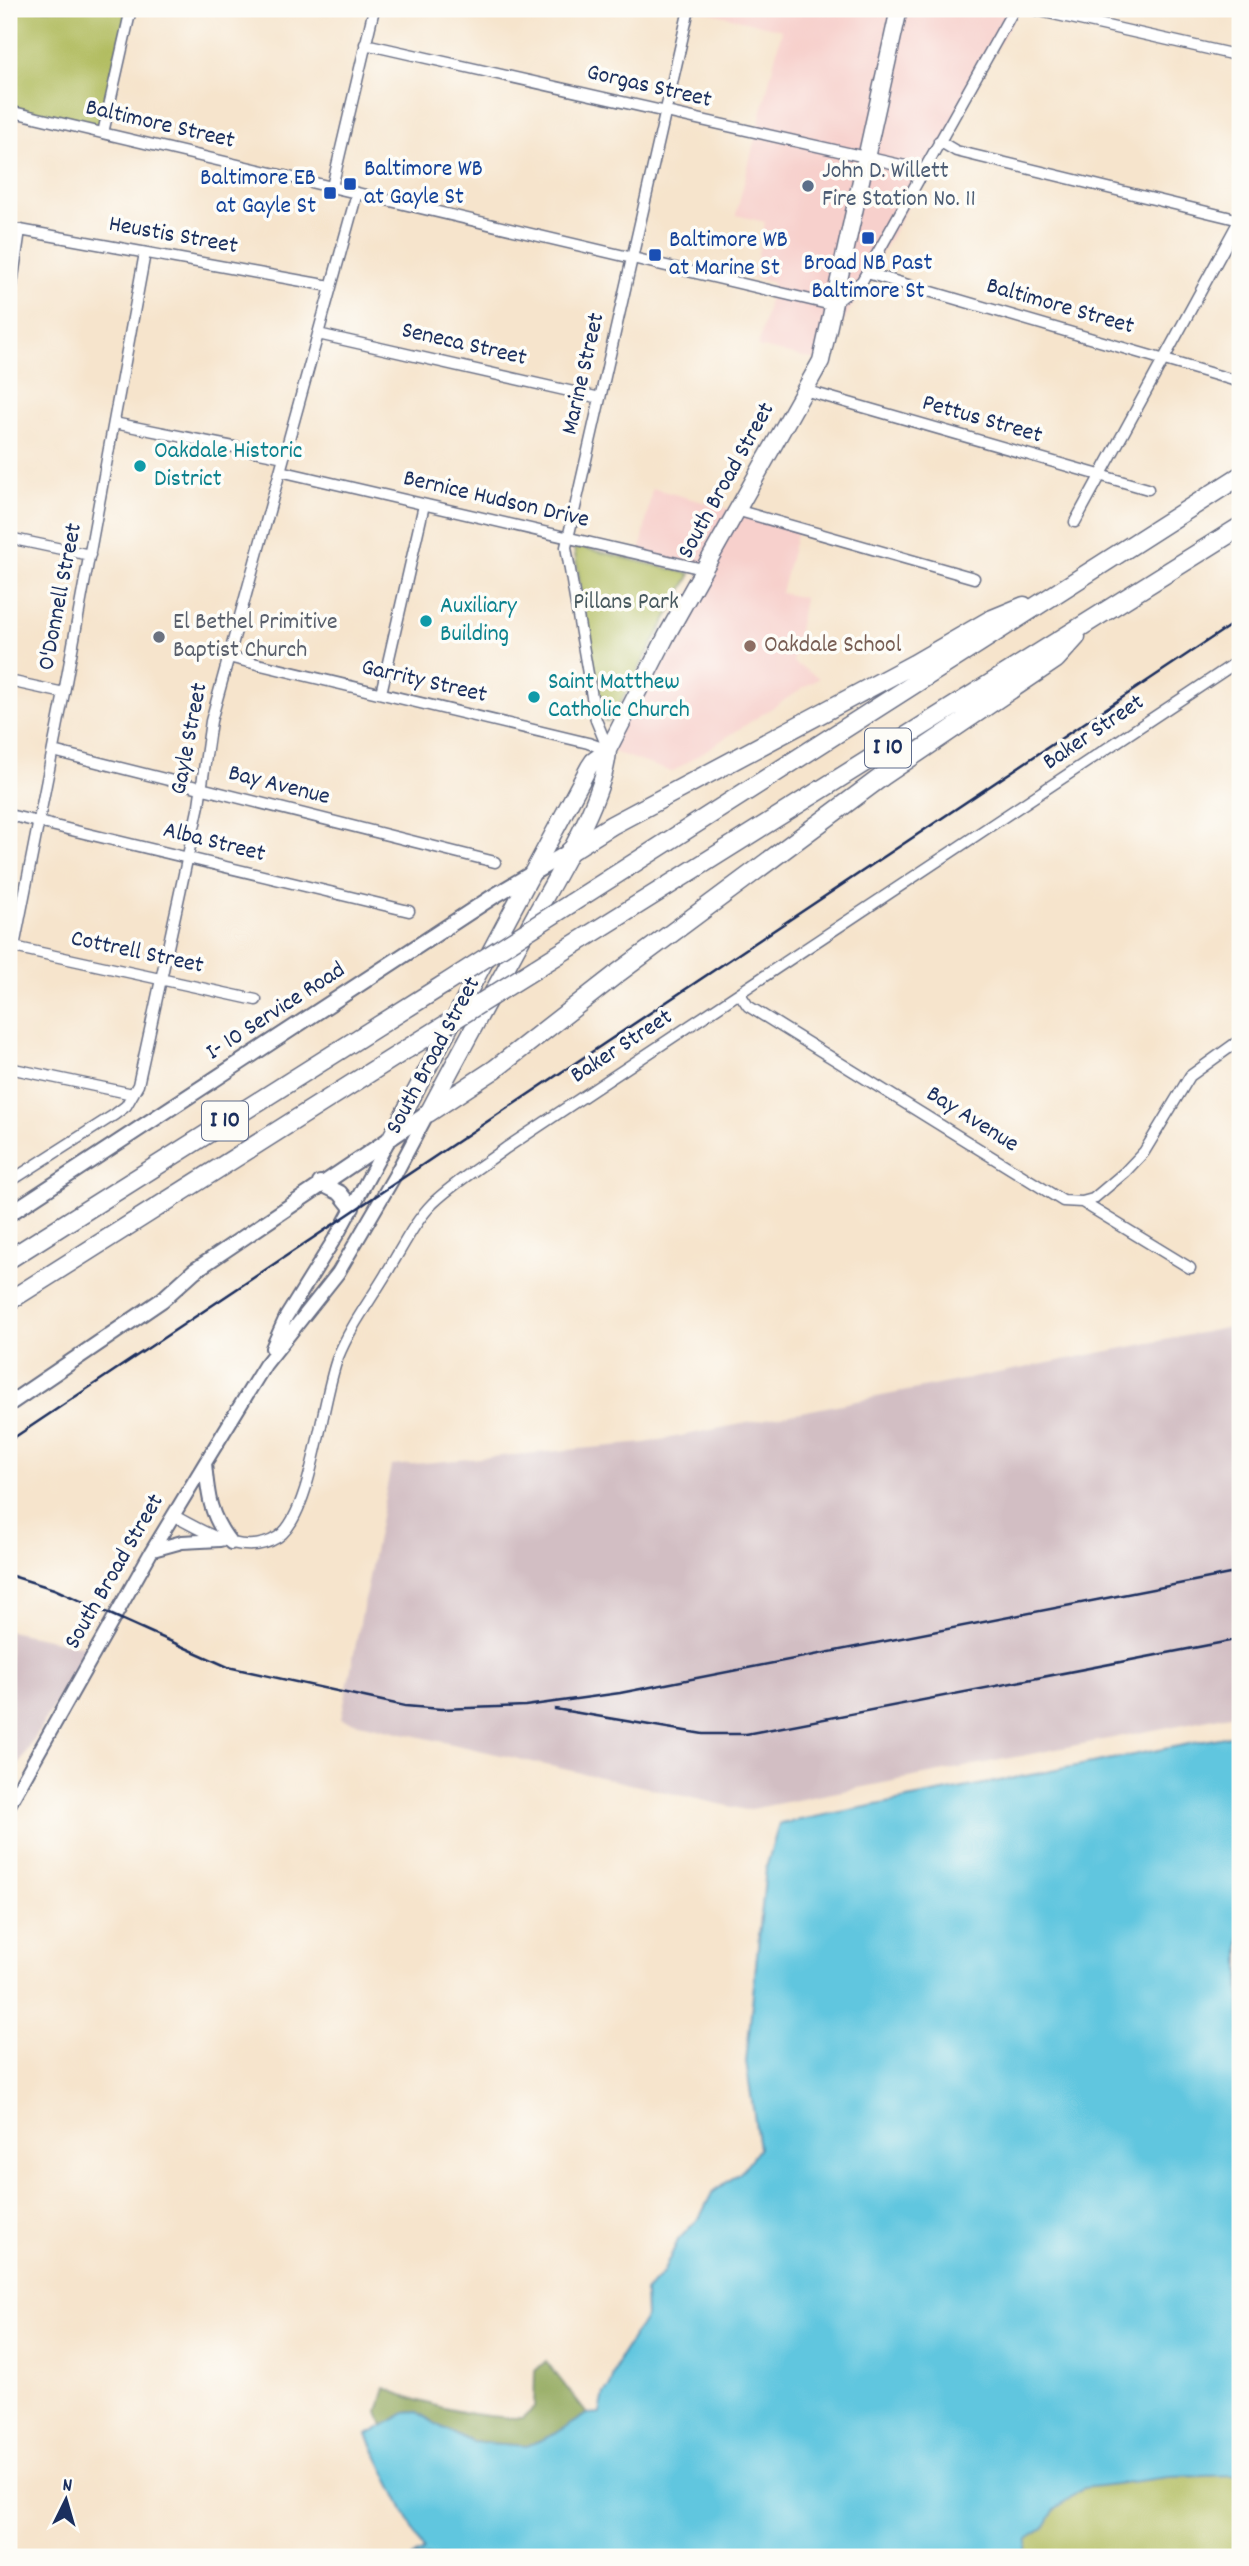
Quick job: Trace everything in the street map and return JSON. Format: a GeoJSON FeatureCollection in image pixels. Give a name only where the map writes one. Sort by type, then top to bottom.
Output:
{"type":"FeatureCollection","features":[{"type":"Feature","properties":{"kind":"highway","name":"I 10"},"geometry":{"type":"LineString","coordinates":[[9,1259],[1240,476]]}},
{"type":"Feature","properties":{"kind":"highway","name":"I 10"},"geometry":{"type":"LineString","coordinates":[[9,1301],[1240,527]]}},
{"type":"Feature","properties":{"kind":"highway"},"geometry":{"type":"LineString","coordinates":[[570,851],[990,620],[1072,585]]}},
{"type":"Feature","properties":{"kind":"highway"},"geometry":{"type":"LineString","coordinates":[[428,1113],[495,1069],[883,776],[1056,659],[1092,620]]}},
{"type":"Feature","properties":{"kind":"main road","name":"South Broad Street"},"geometry":{"type":"LineString","coordinates":[[428,1113],[570,851],[599,790],[607,767],[608,750],[703,569],[821,360],[899,9]]}},
{"type":"Feature","properties":{"kind":"main road","name":"South Broad Street"},"geometry":{"type":"LineString","coordinates":[[391,1137],[589,767],[608,750]]}},
{"type":"Feature","properties":{"kind":"main road","name":"I- 10 Service Road"},"geometry":{"type":"LineString","coordinates":[[9,1214],[570,851]]}},
{"type":"Feature","properties":{"kind":"main road"},"geometry":{"type":"LineString","coordinates":[[9,1404],[162,1300],[194,1270],[428,1113]]}},
{"type":"Feature","properties":{"kind":"main road"},"geometry":{"type":"LineString","coordinates":[[320,1184],[340,1193],[352,1208]]}},
{"type":"Feature","properties":{"kind":"street"},"geometry":{"type":"LineString","coordinates":[[103,133],[131,9]]}},
{"type":"Feature","properties":{"kind":"street"},"geometry":{"type":"LineString","coordinates":[[332,187],[373,9]]}},
{"type":"Feature","properties":{"kind":"street","name":"Marine Street"},"geometry":{"type":"LineString","coordinates":[[608,750],[596,720],[566,547],[689,9]]}},
{"type":"Feature","properties":{"kind":"street"},"geometry":{"type":"LineString","coordinates":[[832,305],[862,281],[867,273],[1014,9]]}},
{"type":"Feature","properties":{"kind":"street"},"geometry":{"type":"LineString","coordinates":[[1031,9],[1240,56]]}},
{"type":"Feature","properties":{"kind":"street","name":"Gorgas Street"},"geometry":{"type":"LineString","coordinates":[[365,44],[923,170]]}},
{"type":"Feature","properties":{"kind":"street","name":"Baltimore Street"},"geometry":{"type":"LineString","coordinates":[[9,111],[832,305]]}},
{"type":"Feature","properties":{"kind":"street"},"geometry":{"type":"LineString","coordinates":[[939,141],[956,151],[1240,220],[1074,522]]}},
{"type":"Feature","properties":{"kind":"street","name":"Gayle Street"},"geometry":{"type":"LineString","coordinates":[[133,1094],[138,1084],[188,858],[211,721],[357,193]]}},
{"type":"Feature","properties":{"kind":"street","name":"Heustis Street"},"geometry":{"type":"LineString","coordinates":[[9,228],[330,286]]}},
{"type":"Feature","properties":{"kind":"street"},"geometry":{"type":"LineString","coordinates":[[9,305],[20,230]]}},
{"type":"Feature","properties":{"kind":"street","name":"O'Donnell Street"},"geometry":{"type":"LineString","coordinates":[[11,947],[53,751],[145,253]]}},
{"type":"Feature","properties":{"kind":"street","name":"Baltimore Street"},"geometry":{"type":"LineString","coordinates":[[867,273],[1240,382]]}},
{"type":"Feature","properties":{"kind":"street","name":"Seneca Street"},"geometry":{"type":"LineString","coordinates":[[318,334],[600,398]]}},
{"type":"Feature","properties":{"kind":"street","name":"Pettus Street"},"geometry":{"type":"LineString","coordinates":[[804,390],[1148,489]]}},
{"type":"Feature","properties":{"kind":"street"},"geometry":{"type":"LineString","coordinates":[[114,422],[284,457]]}},
{"type":"Feature","properties":{"kind":"street","name":"Bernice Hudson Drive"},"geometry":{"type":"LineString","coordinates":[[280,471],[703,569]]}},
{"type":"Feature","properties":{"kind":"street"},"geometry":{"type":"LineString","coordinates":[[381,693],[424,505]]}},
{"type":"Feature","properties":{"kind":"street"},"geometry":{"type":"LineString","coordinates":[[736,510],[974,578]]}},
{"type":"Feature","properties":{"kind":"street"},"geometry":{"type":"LineString","coordinates":[[9,538],[90,555]]}},
{"type":"Feature","properties":{"kind":"street","name":"Garrity Street"},"geometry":{"type":"LineString","coordinates":[[228,657],[589,743],[608,750]]}},
{"type":"Feature","properties":{"kind":"street","name":"Baker Street"},"geometry":{"type":"LineString","coordinates":[[174,1516],[226,1542],[253,1546],[281,1535],[291,1525],[299,1507],[338,1356],[415,1225],[433,1203],[506,1148],[1240,660]]}},
{"type":"Feature","properties":{"kind":"street"},"geometry":{"type":"LineString","coordinates":[[9,681],[64,693]]}},
{"type":"Feature","properties":{"kind":"street","name":"Bay Avenue"},"geometry":{"type":"LineString","coordinates":[[53,751],[495,862]]}},
{"type":"Feature","properties":{"kind":"street","name":"Alba Street"},"geometry":{"type":"LineString","coordinates":[[9,815],[409,911]]}},
{"type":"Feature","properties":{"kind":"street","name":"Cottrell Street"},"geometry":{"type":"LineString","coordinates":[[11,947],[256,1000]]}},
{"type":"Feature","properties":{"kind":"street","name":"Bay Avenue"},"geometry":{"type":"LineString","coordinates":[[740,994],[748,1006],[1063,1201],[1082,1202],[1190,1268]]}},
{"type":"Feature","properties":{"kind":"street"},"geometry":{"type":"LineString","coordinates":[[1082,1202],[1093,1199],[1144,1152],[1190,1076],[1240,1040]]}},
{"type":"Feature","properties":{"kind":"street"},"geometry":{"type":"LineString","coordinates":[[9,1068],[133,1094],[125,1106],[114,1115],[9,1182]]}},
{"type":"Feature","properties":{"kind":"street","name":"South Broad Street"},"geometry":{"type":"LineString","coordinates":[[265,1364],[338,1273],[394,1178],[428,1113]]}},
{"type":"Feature","properties":{"kind":"street","name":"South Broad Street"},"geometry":{"type":"LineString","coordinates":[[9,1805],[153,1550],[265,1364],[286,1317],[391,1137]]}},
{"type":"Feature","properties":{"kind":"street"},"geometry":{"type":"LineString","coordinates":[[153,1550],[181,1542],[226,1542],[211,1510],[205,1463]]}},
{"type":"Feature","properties":{"kind":"shaded area"},"geometry":{"type":"Polygon","coordinates":[[[696,9],[1019,9],[821,361],[758,347],[773,283],[753,277],[765,222],[736,215],[782,30],[696,9]]]}},
{"type":"Feature","properties":{"kind":"shaded area"},"geometry":{"type":"Polygon","coordinates":[[[652,488],[798,528],[781,593],[804,598],[793,662],[819,678],[672,772],[608,750],[703,570],[640,555],[652,488]]]}},
{"type":"Feature","properties":{"kind":"shaded area"},"geometry":{"type":"Polygon","coordinates":[[[1240,1325],[1240,1713],[746,1810],[341,1719],[391,1466],[645,1443],[1240,1325]]]}},
{"type":"Feature","properties":{"kind":"shaded area"},"geometry":{"type":"Polygon","coordinates":[[[9,1631],[88,1647],[9,1782],[9,1631]]]}},
{"type":"Feature","properties":{"kind":"green space"},"geometry":{"type":"Polygon","coordinates":[[[9,9],[127,9],[101,129],[9,110],[9,9]]]}},
{"type":"Feature","properties":{"kind":"green space","name":"Pillans Park"},"geometry":{"type":"Polygon","coordinates":[[[576,546],[691,574],[611,720],[606,721],[602,718],[574,548],[576,546]]]}},
{"type":"Feature","properties":{"kind":"green space"},"geometry":{"type":"Polygon","coordinates":[[[546,2361],[587,2414],[555,2434],[527,2446],[472,2442],[417,2412],[406,2413],[383,2426],[378,2411],[385,2388],[452,2410],[523,2418],[534,2408],[535,2371],[546,2361]]]}},
{"type":"Feature","properties":{"kind":"green space"},"geometry":{"type":"Polygon","coordinates":[[[1240,2362],[1240,2557],[813,2557],[1240,2362]]]}},
{"type":"Feature","properties":{"kind":"water"},"geometry":{"type":"Polygon","coordinates":[[[1240,1734],[1240,2475],[1169,2477],[1084,2488],[1055,2509],[1044,2528],[1028,2539],[1024,2557],[412,2557],[424,2551],[367,2435],[406,2413],[417,2412],[472,2442],[527,2446],[555,2434],[587,2414],[600,2413],[604,2393],[610,2387],[619,2359],[646,2317],[645,2292],[663,2273],[678,2240],[700,2217],[712,2193],[741,2172],[759,2148],[746,2062],[766,1868],[779,1824],[1240,1734]]]}},
{"type":"Feature","properties":{"kind":"railway"},"geometry":{"type":"LineString","coordinates":[[9,1441],[1240,619]]}},
{"type":"Feature","properties":{"kind":"railway"},"geometry":{"type":"LineString","coordinates":[[9,1575],[54,1589],[228,1667],[405,1706],[441,1709],[525,1706],[620,1693],[1240,1572]]}},
{"type":"Feature","properties":{"kind":"railway"},"geometry":{"type":"LineString","coordinates":[[555,1709],[703,1734],[746,1734],[1240,1639]]}},
{"type":"Feature","properties":{"kind":"place","name":"Baltimore WB at Gayle St"},"geometry":{"type":"Point","coordinates":[350,184]}},
{"type":"Feature","properties":{"kind":"place","name":"John D. Willett Fire Station No. 11"},"geometry":{"type":"Point","coordinates":[808,186]}},
{"type":"Feature","properties":{"kind":"place","name":"Baltimore EB at Gayle St"},"geometry":{"type":"Point","coordinates":[330,193]}},
{"type":"Feature","properties":{"kind":"place","name":"Broad NB Past Baltimore St"},"geometry":{"type":"Point","coordinates":[868,238]}},
{"type":"Feature","properties":{"kind":"place","name":"Baltimore WB at Marine St"},"geometry":{"type":"Point","coordinates":[655,255]}},
{"type":"Feature","properties":{"kind":"place","name":"Oakdale Historic District"},"geometry":{"type":"Point","coordinates":[140,466]}},
{"type":"Feature","properties":{"kind":"place","name":"Auxiliary Building"},"geometry":{"type":"Point","coordinates":[426,621]}},
{"type":"Feature","properties":{"kind":"place","name":"El Bethel Primitive Baptist Church"},"geometry":{"type":"Point","coordinates":[159,637]}},
{"type":"Feature","properties":{"kind":"place","name":"Oakdale School"},"geometry":{"type":"Point","coordinates":[750,646]}},
{"type":"Feature","properties":{"kind":"place","name":"Saint Matthew Catholic Church"},"geometry":{"type":"Point","coordinates":[534,697]}}]}
